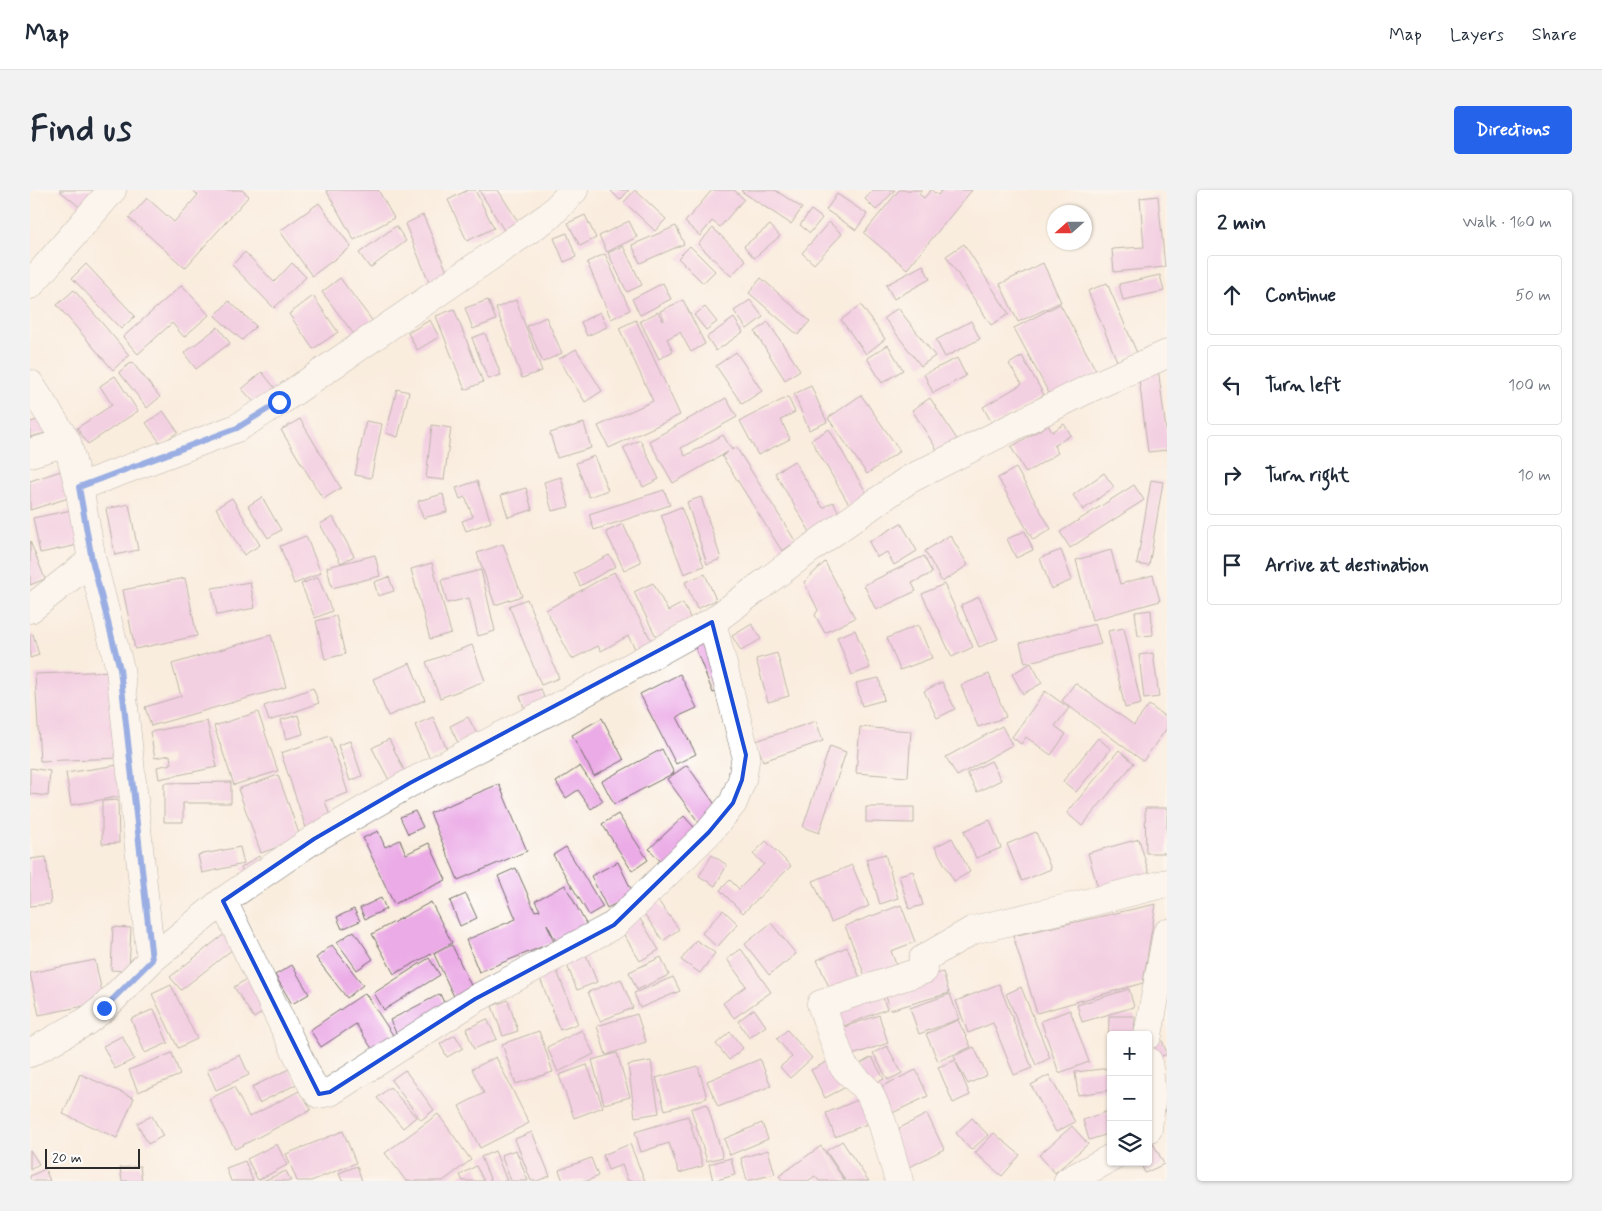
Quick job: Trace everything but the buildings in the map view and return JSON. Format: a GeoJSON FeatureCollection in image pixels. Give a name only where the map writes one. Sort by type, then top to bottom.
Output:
{"type":"FeatureCollection","features":[{"type":"Feature","properties":{"kind":"street"},"geometry":{"type":"LineString","coordinates":[[30,285],[112,190]]}},
{"type":"Feature","properties":{"kind":"street"},"geometry":{"type":"LineString","coordinates":[[79,487],[237,428],[279,402],[549,216],[574,190]]}},
{"type":"Feature","properties":{"kind":"street"},"geometry":{"type":"LineString","coordinates":[[30,1054],[104,1008],[152,960],[223,901],[314,839],[410,784],[573,699],[712,622],[825,538],[908,480],[1088,389],[1167,354]]}},
{"type":"Feature","properties":{"kind":"street"},"geometry":{"type":"LineString","coordinates":[[30,384],[67,442],[79,487],[92,560],[120,669],[152,960]]}},
{"type":"Feature","properties":{"kind":"street"},"geometry":{"type":"LineString","coordinates":[[30,453],[67,442]]}},
{"type":"Feature","properties":{"kind":"street"},"geometry":{"type":"LineString","coordinates":[[30,609],[92,560]]}},
{"type":"Feature","properties":{"kind":"street"},"geometry":{"type":"LineString","coordinates":[[223,901],[313,1087],[320,1094],[330,1092],[475,999],[614,925],[709,832],[733,803],[742,780],[746,754],[712,622]]}},
{"type":"Feature","properties":{"kind":"street"},"geometry":{"type":"LineString","coordinates":[[899,1181],[882,1122],[870,1092],[843,1066],[821,1004],[924,970],[923,959],[974,930],[1167,883]]}},
{"type":"Feature","properties":{"kind":"street"},"geometry":{"type":"LineString","coordinates":[[1149,1031],[1167,933]]}},
{"type":"Feature","properties":{"kind":"street"},"geometry":{"type":"LineString","coordinates":[[1149,1121],[1152,1095],[1150,1076]]}},
{"type":"Feature","properties":{"kind":"street"},"geometry":{"type":"LineString","coordinates":[[1152,1138],[1167,1136]]}},
{"type":"Feature","properties":{"kind":"street"},"geometry":{"type":"LineString","coordinates":[[1068,1181],[1107,1160]]}},
{"type":"Feature","properties":{"kind":"highlighted area"},"geometry":{"type":"Polygon","coordinates":[[[712,622],[746,755],[742,780],[733,803],[709,832],[614,925],[475,999],[330,1092],[319,1094],[223,901],[314,839],[410,783],[712,622]]]}},
{"type":"Feature","properties":{"kind":"route"},"geometry":{"type":"LineString","coordinates":[[104,1008],[152,960],[120,669],[92,560],[79,487],[237,428],[279,402]]}}]}
